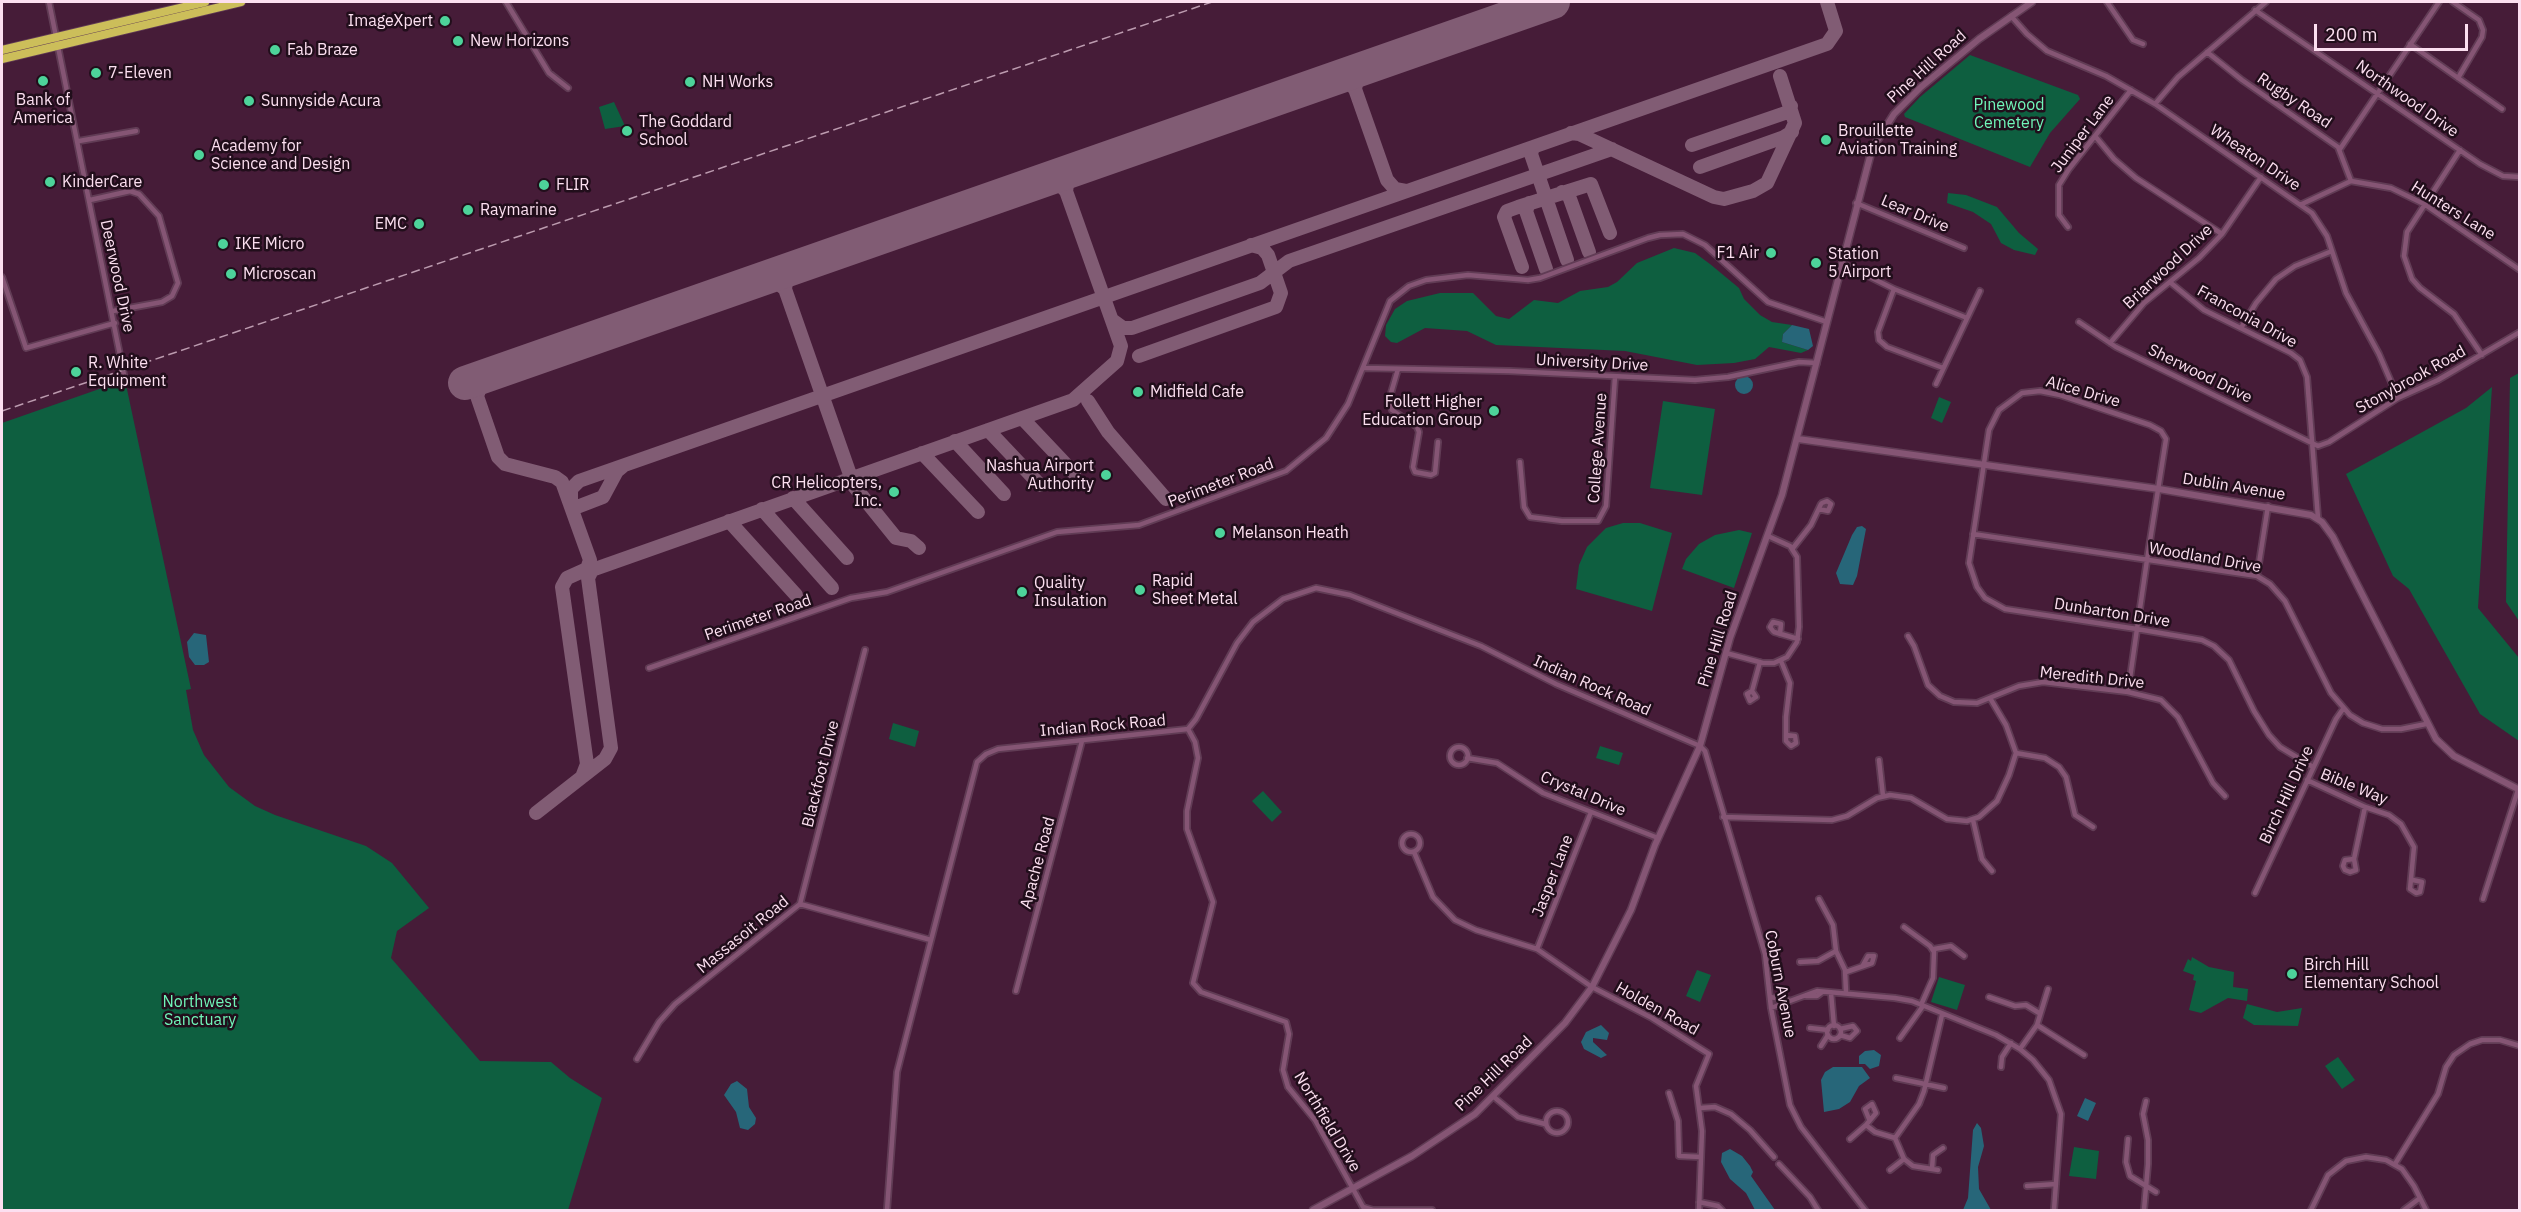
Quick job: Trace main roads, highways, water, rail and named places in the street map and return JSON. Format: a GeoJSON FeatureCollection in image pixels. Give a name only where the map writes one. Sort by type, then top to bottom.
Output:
{"type":"FeatureCollection","features":[{"type":"Feature","properties":{"kind":"highway"},"geometry":{"type":"LineString","coordinates":[[2,50],[205,2]]}},
{"type":"Feature","properties":{"kind":"highway"},"geometry":{"type":"LineString","coordinates":[[2,59],[241,2]]}},
{"type":"Feature","properties":{"kind":"water"},"geometry":{"type":"Polygon","coordinates":[[[1792,325],[1809,329],[1813,346],[1808,350],[1782,342],[1783,334],[1792,325]]]}},
{"type":"Feature","properties":{"kind":"water"},"geometry":{"type":"Polygon","coordinates":[[[1744,376],[1750,379],[1753,385],[1750,391],[1744,394],[1738,391],[1735,385],[1738,379],[1744,376]]]}},
{"type":"Feature","properties":{"kind":"water"},"geometry":{"type":"Polygon","coordinates":[[[1862,526],[1866,529],[1857,576],[1853,585],[1840,584],[1836,573],[1852,535],[1857,527],[1862,526]]]}},
{"type":"Feature","properties":{"kind":"water"},"geometry":{"type":"Polygon","coordinates":[[[194,633],[206,635],[209,662],[204,665],[195,665],[189,657],[187,642],[194,633]]]}},
{"type":"Feature","properties":{"kind":"water"},"geometry":{"type":"Polygon","coordinates":[[[1601,1025],[1609,1033],[1607,1040],[1593,1038],[1593,1042],[1607,1055],[1601,1058],[1584,1049],[1581,1042],[1586,1032],[1601,1025]]]}},
{"type":"Feature","properties":{"kind":"water"},"geometry":{"type":"Polygon","coordinates":[[[1874,1050],[1881,1055],[1879,1066],[1870,1069],[1865,1064],[1859,1064],[1859,1056],[1865,1051],[1874,1050]]]}},
{"type":"Feature","properties":{"kind":"water"},"geometry":{"type":"Polygon","coordinates":[[[1833,1067],[1862,1067],[1870,1078],[1859,1086],[1850,1102],[1839,1109],[1824,1112],[1821,1080],[1825,1072],[1833,1067]]]}},
{"type":"Feature","properties":{"kind":"water"},"geometry":{"type":"Polygon","coordinates":[[[737,1081],[747,1089],[749,1107],[756,1118],[755,1124],[748,1130],[740,1128],[736,1112],[724,1095],[731,1084],[737,1081]]]}},
{"type":"Feature","properties":{"kind":"water"},"geometry":{"type":"Polygon","coordinates":[[[2085,1098],[2096,1103],[2088,1121],[2077,1116],[2085,1098]]]}},
{"type":"Feature","properties":{"kind":"water"},"geometry":{"type":"Polygon","coordinates":[[[1977,1123],[1981,1128],[1984,1146],[1978,1167],[1979,1189],[1991,1210],[1963,1210],[1968,1198],[1973,1130],[1977,1123]]]}},
{"type":"Feature","properties":{"kind":"water"},"geometry":{"type":"Polygon","coordinates":[[[1730,1149],[1742,1156],[1750,1166],[1753,1172],[1751,1176],[1775,1210],[1755,1210],[1746,1193],[1730,1179],[1721,1162],[1722,1153],[1730,1149]]]}},
{"type":"Feature","properties":{"kind":"railway"},"geometry":{"type":"LineString","coordinates":[[2,411],[1212,2]]}},
{"type":"Feature","properties":{"kind":"place","name":"ImageXpert"},"geometry":{"type":"Point","coordinates":[445,21]}},
{"type":"Feature","properties":{"kind":"place","name":"New Horizons"},"geometry":{"type":"Point","coordinates":[458,41]}},
{"type":"Feature","properties":{"kind":"place","name":"Fab Braze"},"geometry":{"type":"Point","coordinates":[275,50]}},
{"type":"Feature","properties":{"kind":"place","name":"7-Eleven"},"geometry":{"type":"Point","coordinates":[96,73]}},
{"type":"Feature","properties":{"kind":"place","name":"Bank of America"},"geometry":{"type":"Point","coordinates":[43,81]}},
{"type":"Feature","properties":{"kind":"place","name":"NH Works"},"geometry":{"type":"Point","coordinates":[690,82]}},
{"type":"Feature","properties":{"kind":"place","name":"Sunnyside Acura"},"geometry":{"type":"Point","coordinates":[249,101]}},
{"type":"Feature","properties":{"kind":"place","name":"The Goddard School"},"geometry":{"type":"Point","coordinates":[627,131]}},
{"type":"Feature","properties":{"kind":"place","name":"Brouillette Aviation Training"},"geometry":{"type":"Point","coordinates":[1826,140]}},
{"type":"Feature","properties":{"kind":"place","name":"Academy for Science and Design"},"geometry":{"type":"Point","coordinates":[199,155]}},
{"type":"Feature","properties":{"kind":"place","name":"KinderCare"},"geometry":{"type":"Point","coordinates":[50,182]}},
{"type":"Feature","properties":{"kind":"place","name":"FLIR"},"geometry":{"type":"Point","coordinates":[544,185]}},
{"type":"Feature","properties":{"kind":"place","name":"Raymarine"},"geometry":{"type":"Point","coordinates":[468,210]}},
{"type":"Feature","properties":{"kind":"place","name":"EMC"},"geometry":{"type":"Point","coordinates":[419,224]}},
{"type":"Feature","properties":{"kind":"place","name":"IKE Micro"},"geometry":{"type":"Point","coordinates":[223,244]}},
{"type":"Feature","properties":{"kind":"place","name":"F1 Air"},"geometry":{"type":"Point","coordinates":[1771,253]}},
{"type":"Feature","properties":{"kind":"place","name":"Station 5 Airport"},"geometry":{"type":"Point","coordinates":[1816,263]}},
{"type":"Feature","properties":{"kind":"place","name":"Microscan"},"geometry":{"type":"Point","coordinates":[231,274]}},
{"type":"Feature","properties":{"kind":"place","name":"R. White Equipment"},"geometry":{"type":"Point","coordinates":[76,372]}},
{"type":"Feature","properties":{"kind":"place","name":"Midfield Cafe"},"geometry":{"type":"Point","coordinates":[1138,392]}},
{"type":"Feature","properties":{"kind":"place","name":"Follett Higher Education Group"},"geometry":{"type":"Point","coordinates":[1494,411]}},
{"type":"Feature","properties":{"kind":"place","name":"Nashua Airport Authority"},"geometry":{"type":"Point","coordinates":[1106,475]}},
{"type":"Feature","properties":{"kind":"place","name":"CR Helicopters, Inc."},"geometry":{"type":"Point","coordinates":[894,492]}},
{"type":"Feature","properties":{"kind":"place","name":"Melanson Heath"},"geometry":{"type":"Point","coordinates":[1220,533]}},
{"type":"Feature","properties":{"kind":"place","name":"Rapid Sheet Metal"},"geometry":{"type":"Point","coordinates":[1140,590]}},
{"type":"Feature","properties":{"kind":"place","name":"Quality Insulation"},"geometry":{"type":"Point","coordinates":[1022,592]}},
{"type":"Feature","properties":{"kind":"place","name":"Birch Hill Elementary School"},"geometry":{"type":"Point","coordinates":[2292,974]}},
{"type":"Feature","properties":{"kind":"park label","name":"Pinewood Cemetery"},"geometry":{"type":"Point","coordinates":[2009,114]}},
{"type":"Feature","properties":{"kind":"park label","name":"Northwest Sanctuary"},"geometry":{"type":"Point","coordinates":[200,1011]}}]}
